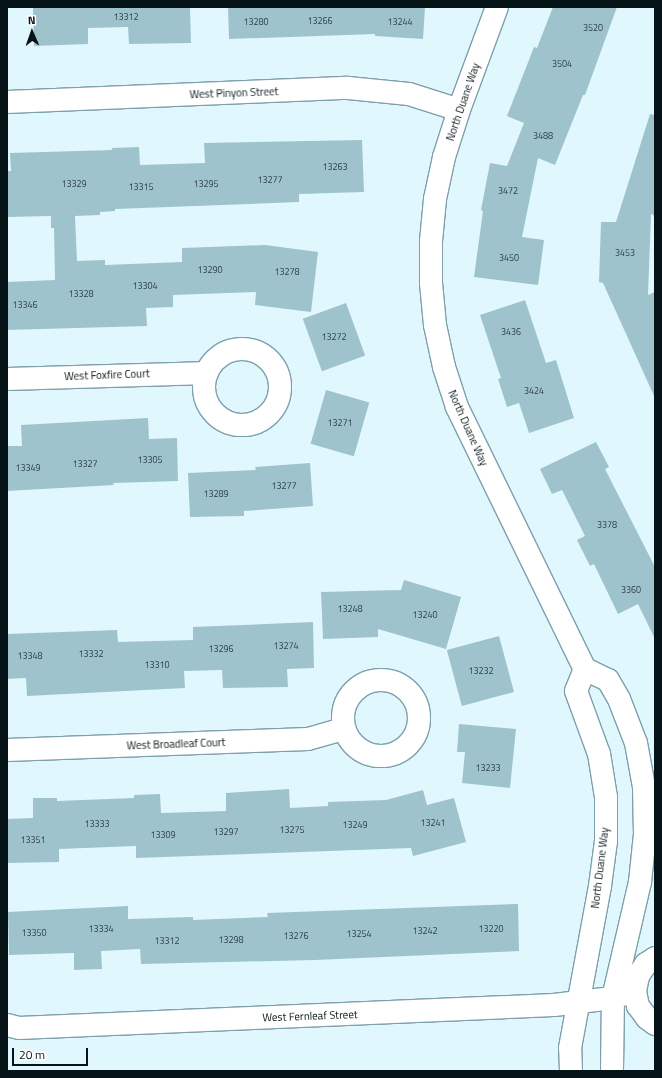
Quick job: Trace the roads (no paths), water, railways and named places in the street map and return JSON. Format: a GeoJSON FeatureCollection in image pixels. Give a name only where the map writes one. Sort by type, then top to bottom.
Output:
{"type":"FeatureCollection","features":[{"type":"Feature","properties":{"kind":"street","name":"North Duane Way"},"geometry":{"type":"LineString","coordinates":[[497,7],[459,110],[444,157],[435,198],[431,241],[431,283],[435,325],[444,367],[457,407],[585,669],[576,691],[599,754],[606,797],[606,841],[600,886],[570,1048],[571,1071]]}},
{"type":"Feature","properties":{"kind":"street","name":"West Pinyon Street"},"geometry":{"type":"LineString","coordinates":[[7,102],[348,88],[409,94],[459,110]]}},
{"type":"Feature","properties":{"kind":"street","name":"West Foxfire Court"},"geometry":{"type":"LineString","coordinates":[[7,379],[207,372]]}},
{"type":"Feature","properties":{"kind":"street"},"geometry":{"type":"LineString","coordinates":[[585,669],[608,680],[619,699],[636,743],[644,787],[645,834],[640,882],[613,998],[612,1071]]}},
{"type":"Feature","properties":{"kind":"street","name":"West Broadleaf Court"},"geometry":{"type":"LineString","coordinates":[[7,750],[308,739],[344,729]]}},
{"type":"Feature","properties":{"kind":"street"},"geometry":{"type":"LineString","coordinates":[[655,958],[646,964],[638,976],[635,991],[638,1006],[647,1018],[655,1024]]}},
{"type":"Feature","properties":{"kind":"street"},"geometry":{"type":"LineString","coordinates":[[613,998],[635,991]]}},
{"type":"Feature","properties":{"kind":"street","name":"West Fernleaf Street"},"geometry":{"type":"LineString","coordinates":[[7,1026],[19,1028],[554,1005],[613,998]]}}]}
